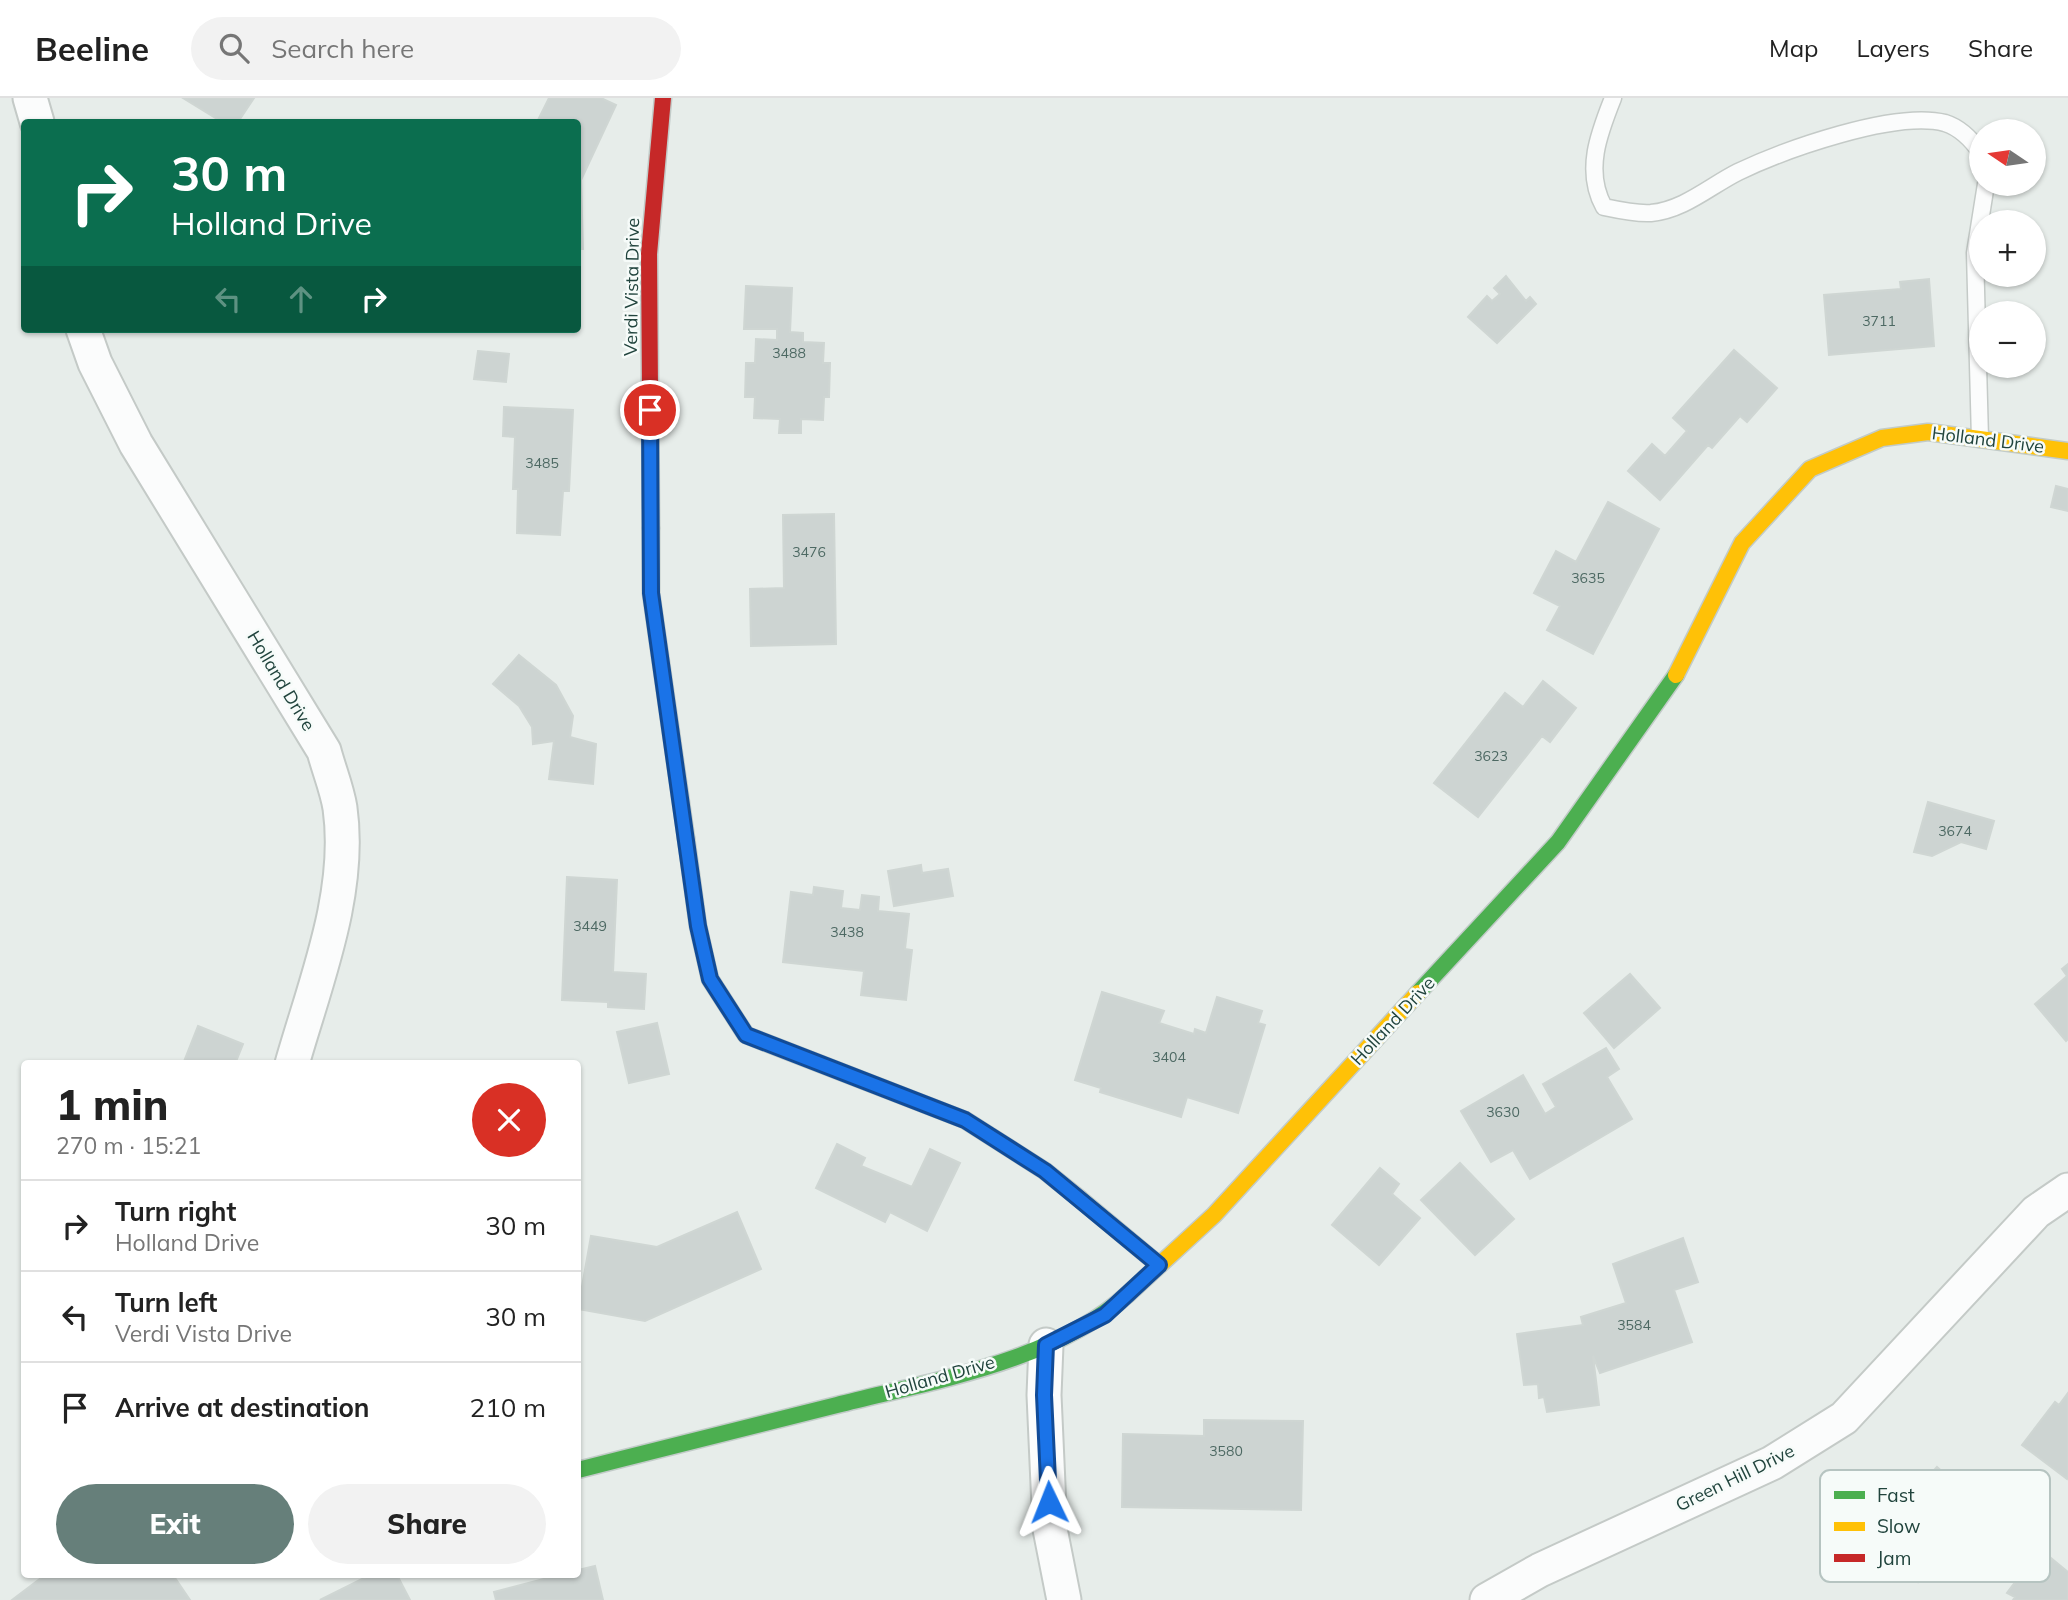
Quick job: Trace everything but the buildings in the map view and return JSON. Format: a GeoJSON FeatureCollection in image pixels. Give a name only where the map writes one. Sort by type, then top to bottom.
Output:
{"type":"FeatureCollection","features":[{"type":"Feature","properties":{"kind":"street"},"geometry":{"type":"LineString","coordinates":[[30,98],[36,119]]}},
{"type":"Feature","properties":{"kind":"street","name":"Verdi Vista Drive"},"geometry":{"type":"LineString","coordinates":[[663,98],[649,254],[651,593],[698,926],[710,979],[746,1035],[965,1120],[1045,1171],[1159,1265]]}},
{"type":"Feature","properties":{"kind":"street","name":"Holland Drive"},"geometry":{"type":"LineString","coordinates":[[84,333],[95,363],[136,444],[324,751],[337,796],[342,854],[331,929],[293,1060]]}},
{"type":"Feature","properties":{"kind":"street","name":"Holland Drive"},"geometry":{"type":"LineString","coordinates":[[581,1469],[958,1374],[1046,1345],[1105,1315],[1214,1215],[1558,842],[1673,680],[1742,543],[1810,469],[1882,438],[1928,432],[2068,451]]}},
{"type":"Feature","properties":{"kind":"street","name":"Green Hill Drive"},"geometry":{"type":"LineString","coordinates":[[1487,1600],[1539,1570],[1772,1463],[1844,1418],[2036,1212],[2068,1190]]}},
{"type":"Feature","properties":{"kind":"street"},"geometry":{"type":"LineString","coordinates":[[1046,1345],[1044,1395],[1050,1529],[1064,1600]]}},
{"type":"Feature","properties":{"kind":"lane"},"geometry":{"type":"LineString","coordinates":[[1613,98],[1600,131],[1593,172],[1595,192],[1604,206],[1622,210],[1652,213],[1684,204],[1739,172],[1818,140],[1904,122],[1944,123],[1969,136]]}},
{"type":"Feature","properties":{"kind":"lane"},"geometry":{"type":"LineString","coordinates":[[1980,439],[1975,253],[1984,196]]}},
{"type":"Feature","properties":{"kind":"traffic: fast"},"geometry":{"type":"LineString","coordinates":[[1418,993],[1558,842],[1676,675]]}},
{"type":"Feature","properties":{"kind":"traffic: fast"},"geometry":{"type":"LineString","coordinates":[[1080,1199],[1159,1265]]}},
{"type":"Feature","properties":{"kind":"traffic: fast"},"geometry":{"type":"LineString","coordinates":[[581,1469],[990,1366],[1065,1337],[1128,1294]]}},
{"type":"Feature","properties":{"kind":"traffic: slow"},"geometry":{"type":"LineString","coordinates":[[1676,675],[1742,543],[1810,469],[1882,438],[1928,432],[2068,451]]}},
{"type":"Feature","properties":{"kind":"traffic: slow"},"geometry":{"type":"LineString","coordinates":[[651,528],[651,593],[686,838]]}},
{"type":"Feature","properties":{"kind":"traffic: slow"},"geometry":{"type":"LineString","coordinates":[[1128,1294],[1214,1215],[1418,993]]}},
{"type":"Feature","properties":{"kind":"traffic: jam"},"geometry":{"type":"LineString","coordinates":[[651,528],[649,254],[663,98]]}},
{"type":"Feature","properties":{"kind":"traffic: jam"},"geometry":{"type":"LineString","coordinates":[[686,838],[698,926],[710,979],[746,1035],[965,1120],[1045,1171],[1080,1199]]}},
{"type":"Feature","properties":{"kind":"route"},"geometry":{"type":"LineString","coordinates":[[650,410],[651,593],[698,926],[710,979],[746,1035],[965,1120],[1045,1171],[1159,1265],[1105,1315],[1046,1345],[1044,1395],[1049,1502]]}}]}
